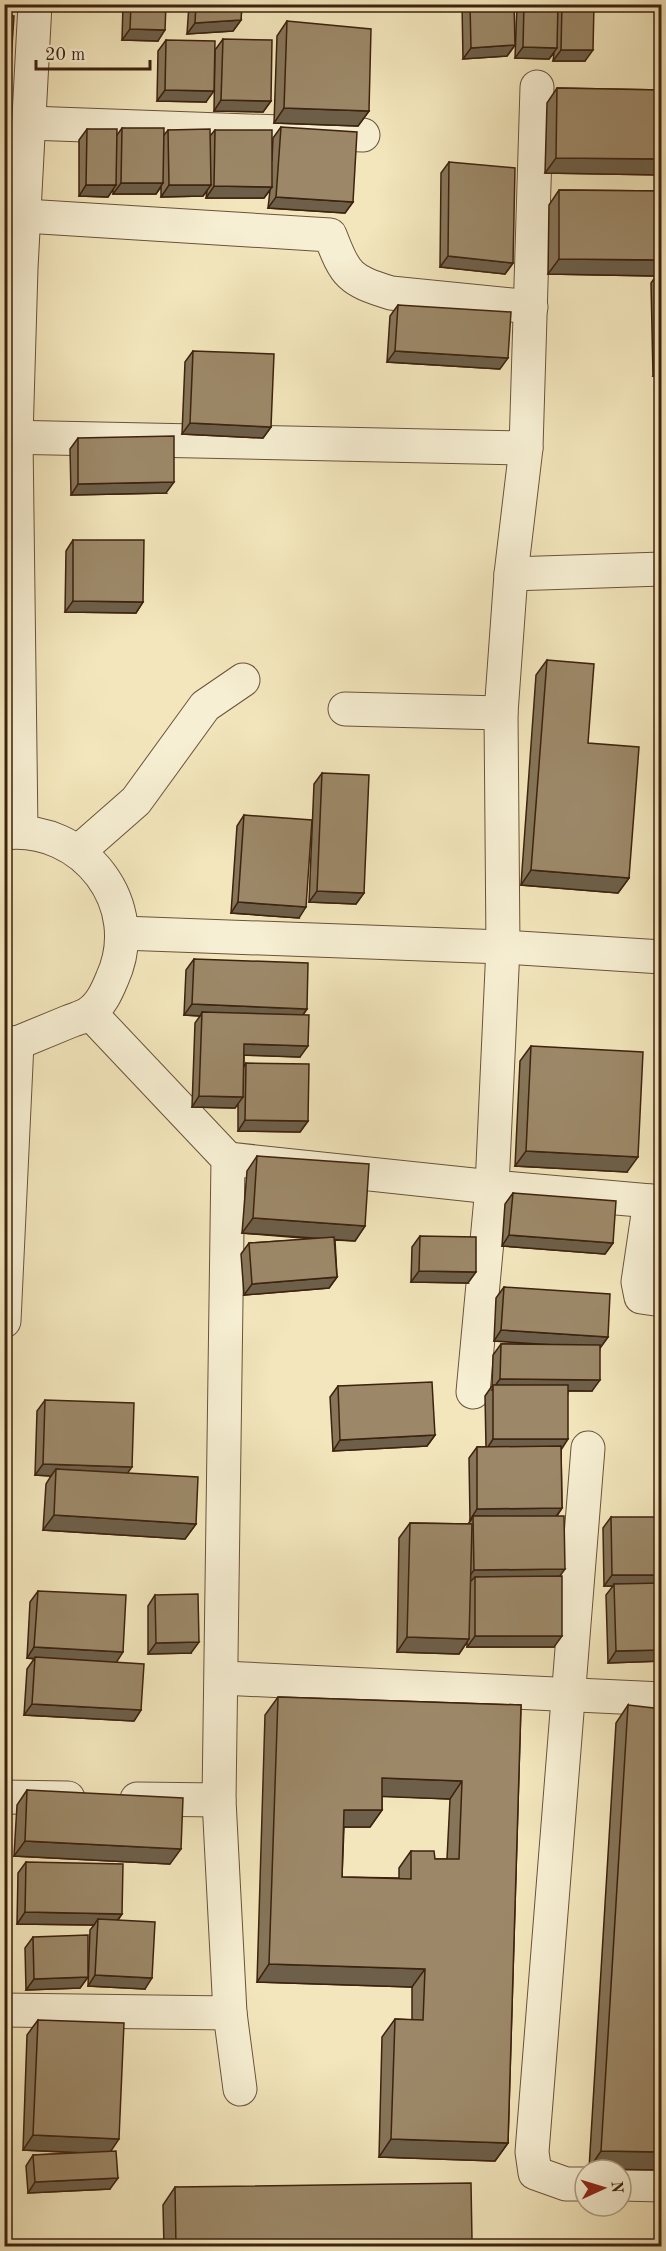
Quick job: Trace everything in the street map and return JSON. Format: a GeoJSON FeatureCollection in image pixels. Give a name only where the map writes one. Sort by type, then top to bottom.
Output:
{"type":"FeatureCollection","features":[{"type":"Feature","properties":{"kind":"street"},"geometry":{"type":"LineString","coordinates":[[4,1321],[11,1043],[90,1013],[104,997],[118,966],[122,933],[116,902],[101,874],[79,851],[51,837],[13,832],[10,437],[13,268],[24,216],[35,4]]}},
{"type":"Feature","properties":{"kind":"street"},"geometry":{"type":"LineString","coordinates":[[473,1392],[492,1188],[503,947],[501,714],[511,574],[526,448],[537,87]]}},
{"type":"Feature","properties":{"kind":"street"},"geometry":{"type":"LineString","coordinates":[[29,123],[363,135]]}},
{"type":"Feature","properties":{"kind":"street"},"geometry":{"type":"LineString","coordinates":[[24,216],[330,235],[340,260],[352,278],[369,286],[391,293],[531,307]]}},
{"type":"Feature","properties":{"kind":"street"},"geometry":{"type":"LineString","coordinates":[[10,437],[526,448]]}},
{"type":"Feature","properties":{"kind":"street"},"geometry":{"type":"LineString","coordinates":[[511,574],[662,569]]}},
{"type":"Feature","properties":{"kind":"street"},"geometry":{"type":"LineString","coordinates":[[79,851],[136,801],[205,706],[243,680]]}},
{"type":"Feature","properties":{"kind":"street"},"geometry":{"type":"LineString","coordinates":[[345,709],[501,714]]}},
{"type":"Feature","properties":{"kind":"street"},"geometry":{"type":"LineString","coordinates":[[122,933],[503,947],[662,957]]}},
{"type":"Feature","properties":{"kind":"street"},"geometry":{"type":"LineString","coordinates":[[90,1013],[228,1159],[492,1188],[656,1202],[638,1282],[641,1297],[662,1300]]}},
{"type":"Feature","properties":{"kind":"street"},"geometry":{"type":"LineString","coordinates":[[228,1159],[219,1800],[230,2013],[240,2090]]}},
{"type":"Feature","properties":{"kind":"street"},"geometry":{"type":"LineString","coordinates":[[573,2184],[566,2184],[535,2173],[532,2151],[588,1448]]}},
{"type":"Feature","properties":{"kind":"street"},"geometry":{"type":"LineString","coordinates":[[222,1678],[662,1700]]}},
{"type":"Feature","properties":{"kind":"street"},"geometry":{"type":"LineString","coordinates":[[4,1797],[219,1800]]}},
{"type":"Feature","properties":{"kind":"street"},"geometry":{"type":"LineString","coordinates":[[4,2010],[230,2013]]}},
{"type":"Feature","properties":{"kind":"street"},"geometry":{"type":"LineString","coordinates":[[633,2184],[662,2184]]}},
{"type":"Feature","properties":{"kind":"building"},"geometry":{"type":"Polygon","coordinates":[[[131,4],[166,4],[165,30],[130,29],[131,4]]]}},
{"type":"Feature","properties":{"kind":"building"},"geometry":{"type":"Polygon","coordinates":[[[196,4],[242,4],[241,20],[195,23],[196,4]]]}},
{"type":"Feature","properties":{"kind":"building"},"geometry":{"type":"Polygon","coordinates":[[[470,4],[514,4],[515,45],[471,48],[470,4]]]}},
{"type":"Feature","properties":{"kind":"building"},"geometry":{"type":"Polygon","coordinates":[[[524,4],[558,4],[557,48],[523,47],[524,4]]]}},
{"type":"Feature","properties":{"kind":"building"},"geometry":{"type":"Polygon","coordinates":[[[562,4],[594,4],[593,50],[561,50],[562,4]]]}},
{"type":"Feature","properties":{"kind":"building"},"geometry":{"type":"Polygon","coordinates":[[[4,15],[14,16],[11,61],[4,60],[4,15]]]}},
{"type":"Feature","properties":{"kind":"building"},"geometry":{"type":"Polygon","coordinates":[[[287,21],[371,29],[369,111],[284,108],[287,21]]]}},
{"type":"Feature","properties":{"kind":"building"},"geometry":{"type":"Polygon","coordinates":[[[223,39],[272,40],[271,101],[221,100],[223,39]]]}},
{"type":"Feature","properties":{"kind":"building"},"geometry":{"type":"Polygon","coordinates":[[[166,40],[215,41],[214,91],[165,90],[166,40]]]}},
{"type":"Feature","properties":{"kind":"building"},"geometry":{"type":"Polygon","coordinates":[[[557,88],[662,90],[662,159],[556,158],[557,88]]]}},
{"type":"Feature","properties":{"kind":"building"},"geometry":{"type":"Polygon","coordinates":[[[281,127],[357,132],[353,202],[276,197],[281,127]]]}},
{"type":"Feature","properties":{"kind":"building"},"geometry":{"type":"Polygon","coordinates":[[[122,128],[164,128],[163,183],[121,183],[122,128]]]}},
{"type":"Feature","properties":{"kind":"building"},"geometry":{"type":"Polygon","coordinates":[[[87,129],[117,129],[116,185],[86,185],[87,129]]]}},
{"type":"Feature","properties":{"kind":"building"},"geometry":{"type":"Polygon","coordinates":[[[210,129],[211,185],[169,185],[168,130],[210,129]]]}},
{"type":"Feature","properties":{"kind":"building"},"geometry":{"type":"Polygon","coordinates":[[[215,130],[272,130],[272,187],[214,186],[215,130]]]}},
{"type":"Feature","properties":{"kind":"building"},"geometry":{"type":"Polygon","coordinates":[[[449,162],[515,168],[513,263],[448,256],[449,162]]]}},
{"type":"Feature","properties":{"kind":"building"},"geometry":{"type":"Polygon","coordinates":[[[559,190],[662,191],[662,260],[559,259],[559,190]]]}},
{"type":"Feature","properties":{"kind":"building"},"geometry":{"type":"Polygon","coordinates":[[[398,305],[511,312],[508,358],[395,351],[398,305]]]}},
{"type":"Feature","properties":{"kind":"building"},"geometry":{"type":"Polygon","coordinates":[[[193,351],[274,354],[271,427],[190,423],[193,351]]]}},
{"type":"Feature","properties":{"kind":"building"},"geometry":{"type":"Polygon","coordinates":[[[174,436],[174,482],[78,484],[78,438],[174,436]]]}},
{"type":"Feature","properties":{"kind":"building"},"geometry":{"type":"Polygon","coordinates":[[[73,540],[144,540],[143,602],[73,601],[73,540]]]}},
{"type":"Feature","properties":{"kind":"building"},"geometry":{"type":"Polygon","coordinates":[[[547,660],[594,664],[588,743],[639,747],[629,878],[531,870],[547,660]]]}},
{"type":"Feature","properties":{"kind":"building"},"geometry":{"type":"Polygon","coordinates":[[[322,773],[369,775],[364,893],[317,891],[322,773]]]}},
{"type":"Feature","properties":{"kind":"building"},"geometry":{"type":"Polygon","coordinates":[[[244,815],[312,820],[306,907],[238,902],[244,815]]]}},
{"type":"Feature","properties":{"kind":"building"},"geometry":{"type":"Polygon","coordinates":[[[194,959],[308,963],[307,1009],[192,1004],[194,959]]]}},
{"type":"Feature","properties":{"kind":"building"},"geometry":{"type":"Polygon","coordinates":[[[202,1012],[309,1015],[308,1046],[244,1044],[243,1097],[199,1096],[202,1012]]]}},
{"type":"Feature","properties":{"kind":"building"},"geometry":{"type":"Polygon","coordinates":[[[531,1046],[643,1052],[638,1157],[526,1151],[531,1046]]]}},
{"type":"Feature","properties":{"kind":"building"},"geometry":{"type":"Polygon","coordinates":[[[246,1063],[309,1064],[308,1121],[245,1120],[246,1063]]]}},
{"type":"Feature","properties":{"kind":"building"},"geometry":{"type":"Polygon","coordinates":[[[257,1156],[369,1164],[365,1226],[253,1218],[257,1156]]]}},
{"type":"Feature","properties":{"kind":"building"},"geometry":{"type":"Polygon","coordinates":[[[513,1193],[616,1201],[613,1243],[509,1235],[513,1193]]]}},
{"type":"Feature","properties":{"kind":"building"},"geometry":{"type":"Polygon","coordinates":[[[420,1236],[476,1237],[476,1272],[419,1271],[420,1236]]]}},
{"type":"Feature","properties":{"kind":"building"},"geometry":{"type":"Polygon","coordinates":[[[334,1237],[337,1277],[252,1284],[249,1243],[334,1237]]]}},
{"type":"Feature","properties":{"kind":"building"},"geometry":{"type":"Polygon","coordinates":[[[504,1287],[610,1294],[608,1337],[501,1330],[504,1287]]]}},
{"type":"Feature","properties":{"kind":"building"},"geometry":{"type":"Polygon","coordinates":[[[501,1344],[600,1345],[600,1380],[500,1379],[501,1344]]]}},
{"type":"Feature","properties":{"kind":"building"},"geometry":{"type":"Polygon","coordinates":[[[432,1382],[435,1435],[340,1440],[338,1386],[432,1382]]]}},
{"type":"Feature","properties":{"kind":"building"},"geometry":{"type":"Polygon","coordinates":[[[493,1385],[568,1385],[568,1439],[493,1439],[493,1385]]]}},
{"type":"Feature","properties":{"kind":"building"},"geometry":{"type":"Polygon","coordinates":[[[45,1400],[134,1403],[132,1467],[43,1464],[45,1400]]]}},
{"type":"Feature","properties":{"kind":"building"},"geometry":{"type":"Polygon","coordinates":[[[561,1446],[562,1508],[477,1509],[477,1447],[561,1446]]]}},
{"type":"Feature","properties":{"kind":"building"},"geometry":{"type":"Polygon","coordinates":[[[56,1469],[198,1477],[196,1524],[54,1515],[56,1469]]]}},
{"type":"Feature","properties":{"kind":"building"},"geometry":{"type":"Polygon","coordinates":[[[473,1516],[564,1516],[565,1569],[474,1570],[473,1516]]]}},
{"type":"Feature","properties":{"kind":"building"},"geometry":{"type":"Polygon","coordinates":[[[611,1517],[662,1517],[662,1575],[612,1575],[611,1517]]]}},
{"type":"Feature","properties":{"kind":"building"},"geometry":{"type":"Polygon","coordinates":[[[410,1523],[472,1524],[469,1639],[407,1637],[410,1523]]]}},
{"type":"Feature","properties":{"kind":"building"},"geometry":{"type":"Polygon","coordinates":[[[562,1576],[562,1636],[475,1636],[475,1577],[562,1576]]]}},
{"type":"Feature","properties":{"kind":"building"},"geometry":{"type":"Polygon","coordinates":[[[662,1583],[662,1650],[616,1651],[614,1584],[662,1583]]]}},
{"type":"Feature","properties":{"kind":"building"},"geometry":{"type":"Polygon","coordinates":[[[38,1591],[126,1595],[123,1652],[34,1647],[38,1591]]]}},
{"type":"Feature","properties":{"kind":"building"},"geometry":{"type":"Polygon","coordinates":[[[198,1594],[199,1642],[156,1643],[155,1595],[198,1594]]]}},
{"type":"Feature","properties":{"kind":"building"},"geometry":{"type":"Polygon","coordinates":[[[35,1657],[144,1664],[141,1710],[32,1704],[35,1657]]]}},
{"type":"Feature","properties":{"kind":"building"},"geometry":{"type":"Polygon","coordinates":[[[278,1697],[521,1705],[508,2143],[391,2139],[395,2019],[423,2020],[425,1969],[269,1964],[278,1697]],[[382,1778],[382,1810],[344,1810],[342,1877],[411,1879],[411,1851],[434,1851],[435,1859],[459,1859],[462,1781],[382,1778]]]}},
{"type":"Feature","properties":{"kind":"building"},"geometry":{"type":"Polygon","coordinates":[[[628,1705],[662,1709],[662,2152],[601,2151],[628,1705]]]}},
{"type":"Feature","properties":{"kind":"building"},"geometry":{"type":"Polygon","coordinates":[[[27,1790],[183,1798],[181,1849],[25,1841],[27,1790]]]}},
{"type":"Feature","properties":{"kind":"building"},"geometry":{"type":"Polygon","coordinates":[[[26,1862],[123,1864],[122,1914],[25,1912],[26,1862]]]}},
{"type":"Feature","properties":{"kind":"building"},"geometry":{"type":"Polygon","coordinates":[[[98,1919],[155,1922],[152,1978],[95,1975],[98,1919]]]}},
{"type":"Feature","properties":{"kind":"building"},"geometry":{"type":"Polygon","coordinates":[[[88,1935],[88,1977],[34,1979],[33,1937],[88,1935]]]}},
{"type":"Feature","properties":{"kind":"building"},"geometry":{"type":"Polygon","coordinates":[[[38,2020],[124,2023],[119,2139],[33,2135],[38,2020]]]}},
{"type":"Feature","properties":{"kind":"building"},"geometry":{"type":"Polygon","coordinates":[[[116,2151],[118,2178],[35,2182],[33,2155],[116,2151]]]}},
{"type":"Feature","properties":{"kind":"building"},"geometry":{"type":"Polygon","coordinates":[[[471,2183],[472,2240],[220,2243],[220,2247],[176,2247],[175,2187],[471,2183]]]}}]}
